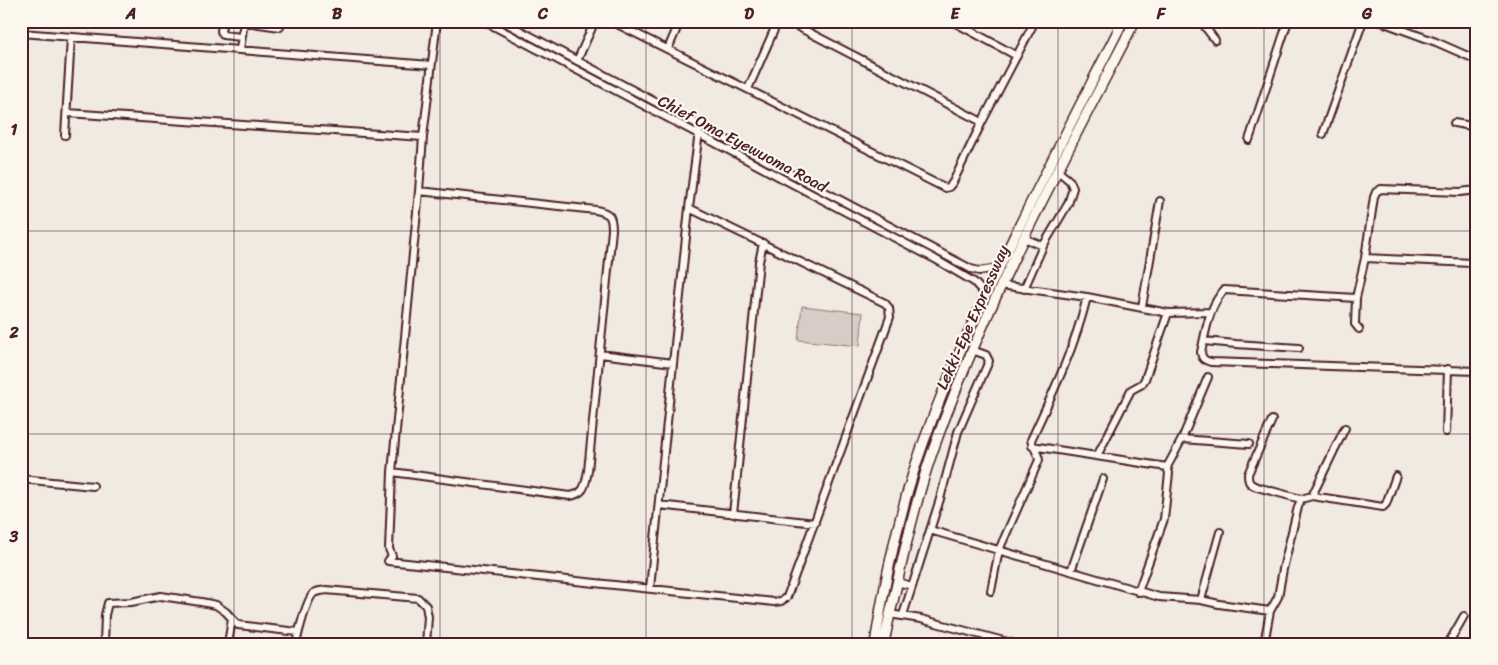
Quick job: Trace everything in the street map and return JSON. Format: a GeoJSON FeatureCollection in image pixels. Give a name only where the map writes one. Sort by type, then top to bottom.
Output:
{"type":"FeatureCollection","features":[{"type":"Feature","properties":{"kind":"highway","name":"Lekki-Epe Expressway"},"geometry":{"type":"LineString","coordinates":[[875,644],[889,568],[904,507],[943,392],[985,294],[1061,141],[1124,21]]}},
{"type":"Feature","properties":{"kind":"highway","name":"Lekki-Epe Expressway"},"geometry":{"type":"LineString","coordinates":[[884,644],[889,614],[917,501],[930,458],[972,350],[1000,285],[1135,21]]}},
{"type":"Feature","properties":{"kind":"highway"},"geometry":{"type":"LineString","coordinates":[[1100,66],[1109,70]]}},
{"type":"Feature","properties":{"kind":"street"},"geometry":{"type":"LineString","coordinates":[[223,21],[221,32],[223,35],[241,37]]}},
{"type":"Feature","properties":{"kind":"street"},"geometry":{"type":"LineString","coordinates":[[437,21],[423,137],[392,472],[390,549],[392,556],[388,561],[774,602],[781,601],[787,597],[890,317],[889,308],[885,303],[689,208]]}},
{"type":"Feature","properties":{"kind":"street","name":"Chief Oma Eyewuoma Road"},"geometry":{"type":"LineString","coordinates":[[484,21],[971,269],[978,271],[998,268]]}},
{"type":"Feature","properties":{"kind":"street","name":"Chief Oma Eyewuoma Road"},"geometry":{"type":"LineString","coordinates":[[502,21],[511,23],[700,131],[935,258],[974,282],[985,294]]}},
{"type":"Feature","properties":{"kind":"street"},"geometry":{"type":"LineString","coordinates":[[578,61],[596,21]]}},
{"type":"Feature","properties":{"kind":"street"},"geometry":{"type":"LineString","coordinates":[[611,21],[945,188],[949,187],[953,182],[1034,21]]}},
{"type":"Feature","properties":{"kind":"street"},"geometry":{"type":"LineString","coordinates":[[668,49],[680,21]]}},
{"type":"Feature","properties":{"kind":"street"},"geometry":{"type":"LineString","coordinates":[[748,89],[778,21]]}},
{"type":"Feature","properties":{"kind":"street"},"geometry":{"type":"LineString","coordinates":[[788,21],[982,122]]}},
{"type":"Feature","properties":{"kind":"street"},"geometry":{"type":"LineString","coordinates":[[952,21],[1017,56]]}},
{"type":"Feature","properties":{"kind":"street"},"geometry":{"type":"LineString","coordinates":[[1205,21],[1205,27],[1215,40]]}},
{"type":"Feature","properties":{"kind":"street"},"geometry":{"type":"LineString","coordinates":[[1249,140],[1288,21]]}},
{"type":"Feature","properties":{"kind":"street"},"geometry":{"type":"LineString","coordinates":[[1323,134],[1363,21]]}},
{"type":"Feature","properties":{"kind":"street"},"geometry":{"type":"LineString","coordinates":[[1379,21],[1436,42],[1477,60]]}},
{"type":"Feature","properties":{"kind":"street"},"geometry":{"type":"LineString","coordinates":[[240,50],[244,22],[280,27]]}},
{"type":"Feature","properties":{"kind":"street"},"geometry":{"type":"LineString","coordinates":[[507,32],[511,23]]}},
{"type":"Feature","properties":{"kind":"street"},"geometry":{"type":"LineString","coordinates":[[21,33],[431,65]]}},
{"type":"Feature","properties":{"kind":"street"},"geometry":{"type":"LineString","coordinates":[[65,135],[72,38]]}},
{"type":"Feature","properties":{"kind":"street"},"geometry":{"type":"LineString","coordinates":[[67,113],[423,137]]}},
{"type":"Feature","properties":{"kind":"street"},"geometry":{"type":"LineString","coordinates":[[1454,122],[1477,127]]}},
{"type":"Feature","properties":{"kind":"street"},"geometry":{"type":"LineString","coordinates":[[650,588],[689,208],[700,131]]}},
{"type":"Feature","properties":{"kind":"street"},"geometry":{"type":"LineString","coordinates":[[1024,289],[1043,246],[1068,204],[1073,188],[1070,181],[1058,171]]}},
{"type":"Feature","properties":{"kind":"street"},"geometry":{"type":"LineString","coordinates":[[1359,328],[1355,324],[1356,298],[1376,192],[1381,189],[1460,192],[1477,190]]}},
{"type":"Feature","properties":{"kind":"street"},"geometry":{"type":"LineString","coordinates":[[392,472],[570,496],[582,492],[588,471],[612,230],[610,215],[596,210],[419,191]]}},
{"type":"Feature","properties":{"kind":"street"},"geometry":{"type":"LineString","coordinates":[[1142,307],[1160,201]]}},
{"type":"Feature","properties":{"kind":"street"},"geometry":{"type":"LineString","coordinates":[[1024,238],[1043,246]]}},
{"type":"Feature","properties":{"kind":"street"},"geometry":{"type":"LineString","coordinates":[[733,514],[759,262],[763,243]]}},
{"type":"Feature","properties":{"kind":"street"},"geometry":{"type":"LineString","coordinates":[[1364,258],[1472,263]]}},
{"type":"Feature","properties":{"kind":"street"},"geometry":{"type":"LineString","coordinates":[[1000,285],[1087,297],[1168,313],[1211,312]]}},
{"type":"Feature","properties":{"kind":"street"},"geometry":{"type":"LineString","coordinates":[[1356,298],[1224,290],[1218,297],[1211,312],[1202,357],[1204,361],[1211,362],[1477,371]]}},
{"type":"Feature","properties":{"kind":"street"},"geometry":{"type":"LineString","coordinates":[[991,591],[999,550],[1039,460],[1038,453],[1032,446],[1031,440],[1066,364],[1081,322],[1087,297]]}},
{"type":"Feature","properties":{"kind":"street"},"geometry":{"type":"LineString","coordinates":[[1097,456],[1131,390],[1142,384],[1145,379],[1168,313]]}},
{"type":"Feature","properties":{"kind":"street"},"geometry":{"type":"LineString","coordinates":[[1204,341],[1299,348]]}},
{"type":"Feature","properties":{"kind":"street"},"geometry":{"type":"LineString","coordinates":[[903,615],[940,499],[958,432],[989,361],[986,355],[972,350]]}},
{"type":"Feature","properties":{"kind":"street"},"geometry":{"type":"LineString","coordinates":[[600,354],[673,363]]}},
{"type":"Feature","properties":{"kind":"street"},"geometry":{"type":"LineString","coordinates":[[1446,432],[1448,369]]}},
{"type":"Feature","properties":{"kind":"street"},"geometry":{"type":"LineString","coordinates":[[1138,592],[1164,519],[1169,473],[1167,468],[1182,439],[1208,377]]}},
{"type":"Feature","properties":{"kind":"street"},"geometry":{"type":"LineString","coordinates":[[1272,420],[1248,474],[1248,481],[1257,488],[1301,499],[1312,496],[1383,507],[1386,504],[1396,476]]}},
{"type":"Feature","properties":{"kind":"street"},"geometry":{"type":"LineString","coordinates":[[1312,496],[1345,428]]}},
{"type":"Feature","properties":{"kind":"street"},"geometry":{"type":"LineString","coordinates":[[1182,439],[1248,444]]}},
{"type":"Feature","properties":{"kind":"street"},"geometry":{"type":"LineString","coordinates":[[1032,446],[1167,468]]}},
{"type":"Feature","properties":{"kind":"street"},"geometry":{"type":"LineString","coordinates":[[1071,572],[1103,478]]}},
{"type":"Feature","properties":{"kind":"street"},"geometry":{"type":"LineString","coordinates":[[21,479],[93,486]]}},
{"type":"Feature","properties":{"kind":"street"},"geometry":{"type":"LineString","coordinates":[[1264,644],[1270,611],[1278,597],[1285,559],[1301,499]]}},
{"type":"Feature","properties":{"kind":"street"},"geometry":{"type":"LineString","coordinates":[[659,505],[815,523]]}},
{"type":"Feature","properties":{"kind":"street"},"geometry":{"type":"LineString","coordinates":[[930,530],[1159,598],[1201,600],[1270,611]]}},
{"type":"Feature","properties":{"kind":"street"},"geometry":{"type":"LineString","coordinates":[[1201,600],[1220,532]]}},
{"type":"Feature","properties":{"kind":"street"},"geometry":{"type":"LineString","coordinates":[[898,582],[912,586]]}},
{"type":"Feature","properties":{"kind":"street"},"geometry":{"type":"LineString","coordinates":[[296,644],[309,599],[315,592],[326,590],[418,598],[426,606],[428,617],[426,644]]}},
{"type":"Feature","properties":{"kind":"street"},"geometry":{"type":"LineString","coordinates":[[104,644],[105,615],[108,603],[131,602],[161,596],[216,605],[226,612],[238,625],[298,632]]}},
{"type":"Feature","properties":{"kind":"street"},"geometry":{"type":"LineString","coordinates":[[889,614],[903,615],[1015,644]]}},
{"type":"Feature","properties":{"kind":"street"},"geometry":{"type":"LineString","coordinates":[[1448,644],[1464,616]]}},
{"type":"Feature","properties":{"kind":"street"},"geometry":{"type":"LineString","coordinates":[[228,644],[232,619]]}},
{"type":"Feature","properties":{"kind":"shaded area"},"geometry":{"type":"Polygon","coordinates":[[[802,306],[863,313],[860,346],[798,340],[802,306]]]}}]}
